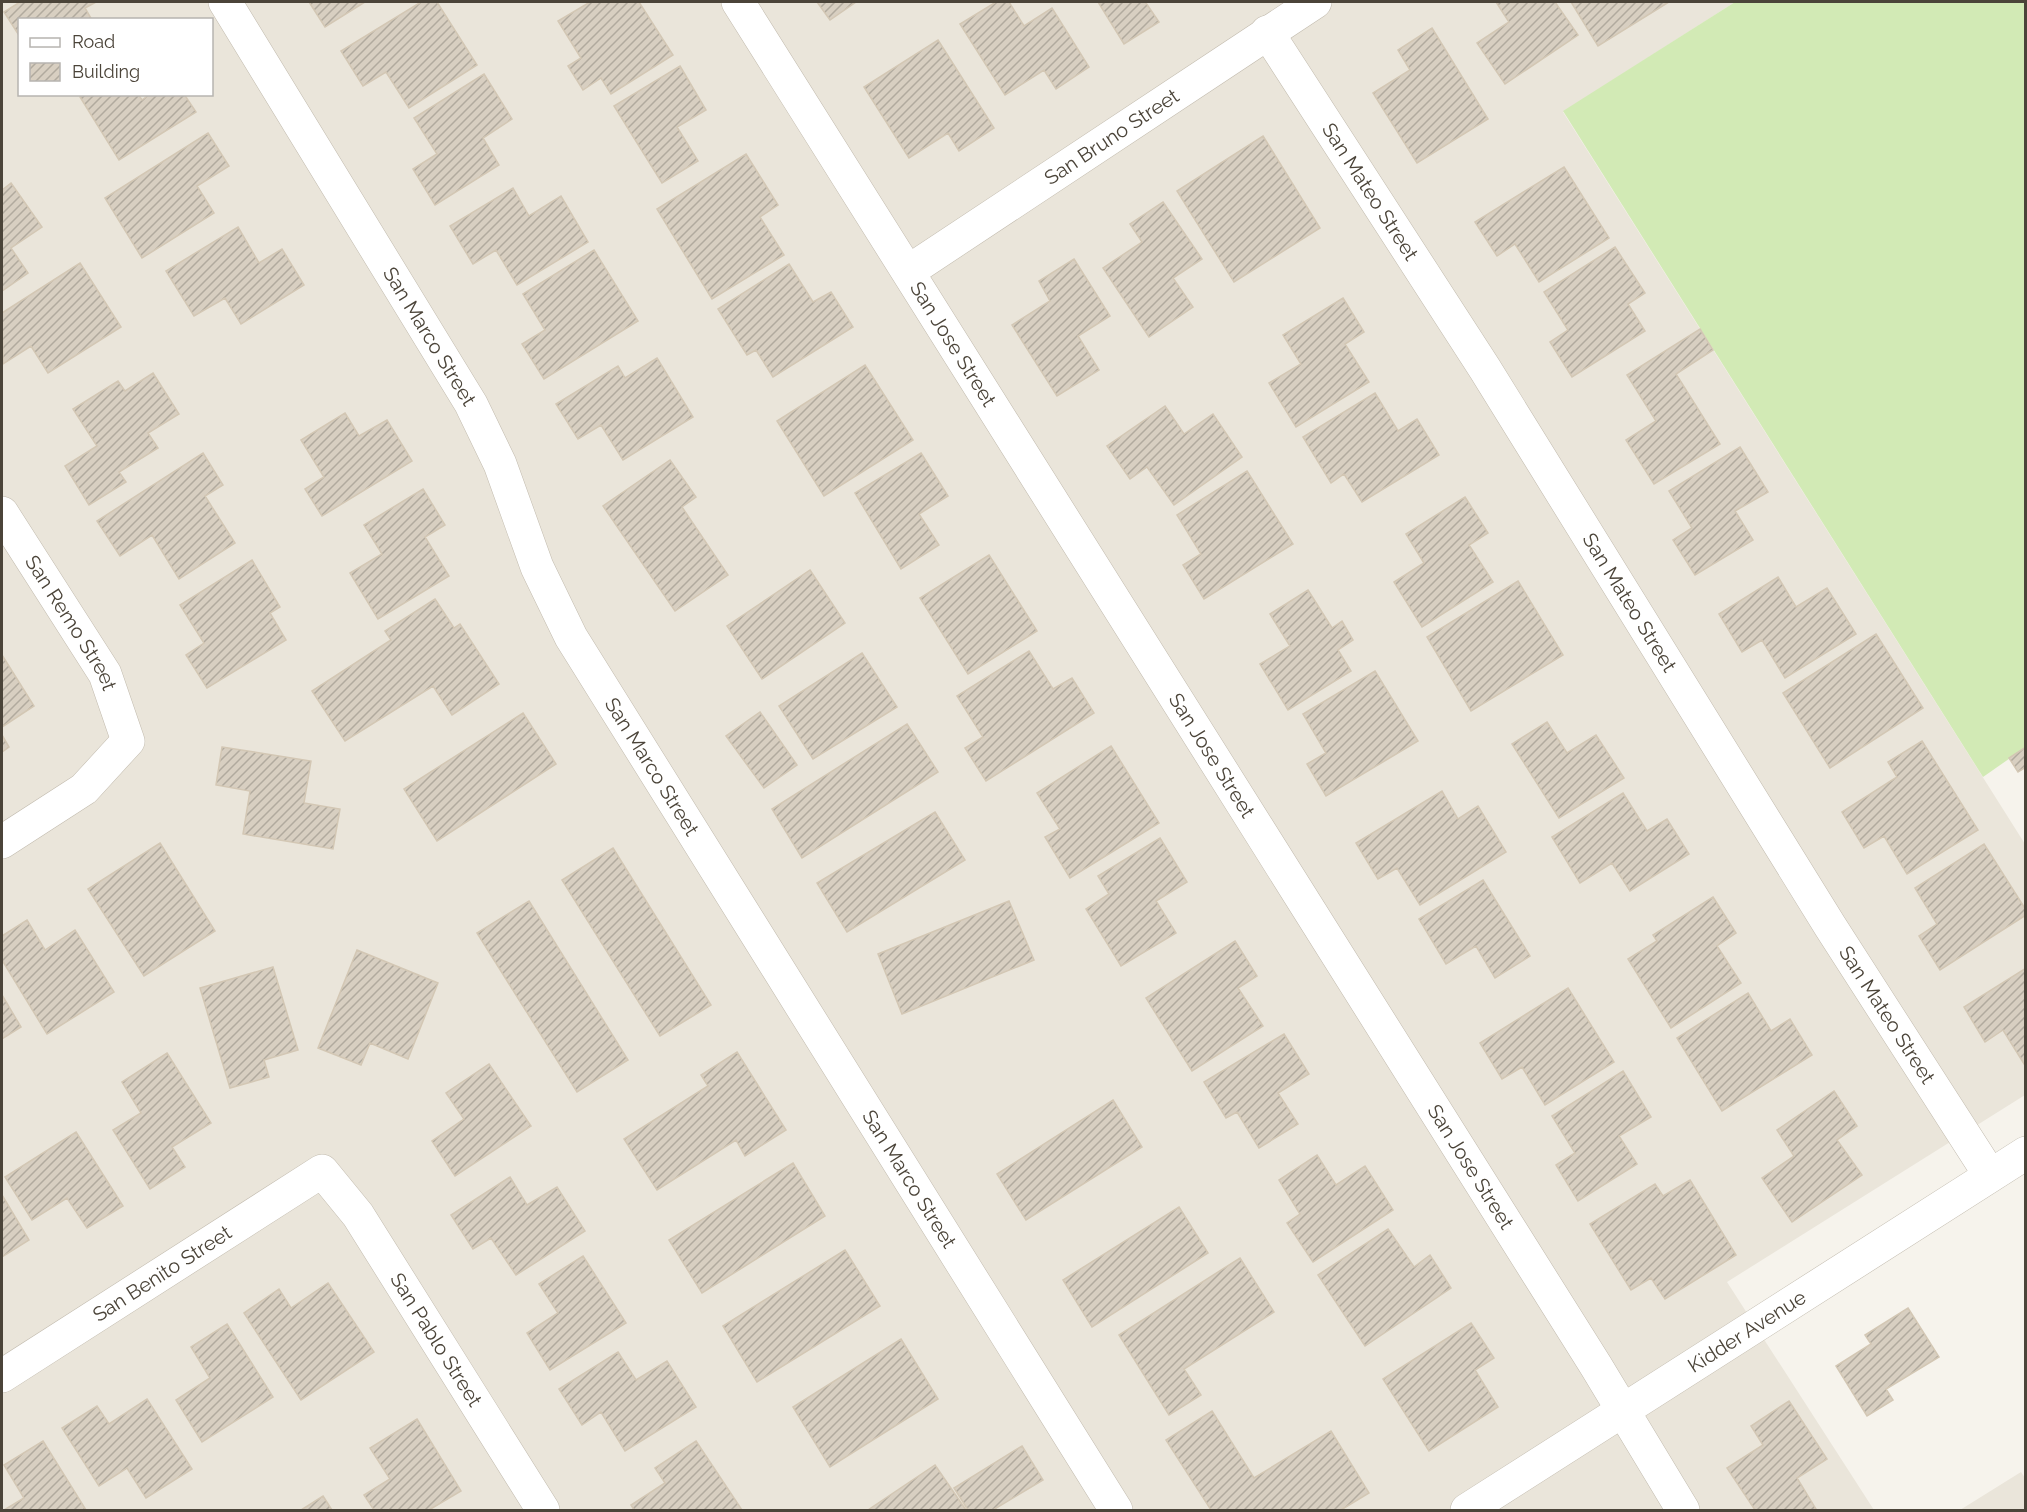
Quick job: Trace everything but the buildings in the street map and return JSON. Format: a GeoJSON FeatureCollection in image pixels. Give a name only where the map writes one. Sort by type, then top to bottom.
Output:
{"type":"FeatureCollection","features":[{"type":"Feature","properties":{"kind":"street","name":"San Marco Street"},"geometry":{"type":"LineString","coordinates":[[225,2],[471,404],[500,464],[537,567],[571,638],[1116,1510]]}},
{"type":"Feature","properties":{"kind":"street","name":"San Jose Street"},"geometry":{"type":"LineString","coordinates":[[738,2],[1623,1409],[1683,1510]]}},
{"type":"Feature","properties":{"kind":"street","name":"San Bruno Street"},"geometry":{"type":"LineString","coordinates":[[909,271],[1315,2]]}},
{"type":"Feature","properties":{"kind":"street","name":"San Mateo Street"},"geometry":{"type":"LineString","coordinates":[[1267,32],[1485,369],[1830,926],[1990,1175]]}},
{"type":"Feature","properties":{"kind":"street","name":"San Remo Street"},"geometry":{"type":"LineString","coordinates":[[2,513],[105,674],[128,741],[84,789],[2,842]]}},
{"type":"Feature","properties":{"kind":"street","name":"Kidder Avenue"},"geometry":{"type":"LineString","coordinates":[[1467,1510],[2025,1153]]}},
{"type":"Feature","properties":{"kind":"street","name":"San Benito Street"},"geometry":{"type":"LineString","coordinates":[[2,1376],[322,1171]]}},
{"type":"Feature","properties":{"kind":"street","name":"San Pablo Street"},"geometry":{"type":"LineString","coordinates":[[322,1171],[358,1215],[543,1510]]}},
{"type":"Feature","properties":{"kind":"shaded area"},"geometry":{"type":"Polygon","coordinates":[[[2,2],[1735,2],[1563,112],[2025,844],[2025,1095],[1727,1282],[1874,1510],[2,1510],[2,2]]]}},
{"type":"Feature","properties":{"kind":"shaded area"},"geometry":{"type":"Polygon","coordinates":[[[2021,1472],[2025,1478],[2025,1510],[1960,1510],[2021,1472]]]}},
{"type":"Feature","properties":{"kind":"green space"},"geometry":{"type":"Polygon","coordinates":[[[1735,2],[2025,2],[2026,747],[1983,777],[1563,111],[1735,2]]]}}]}
